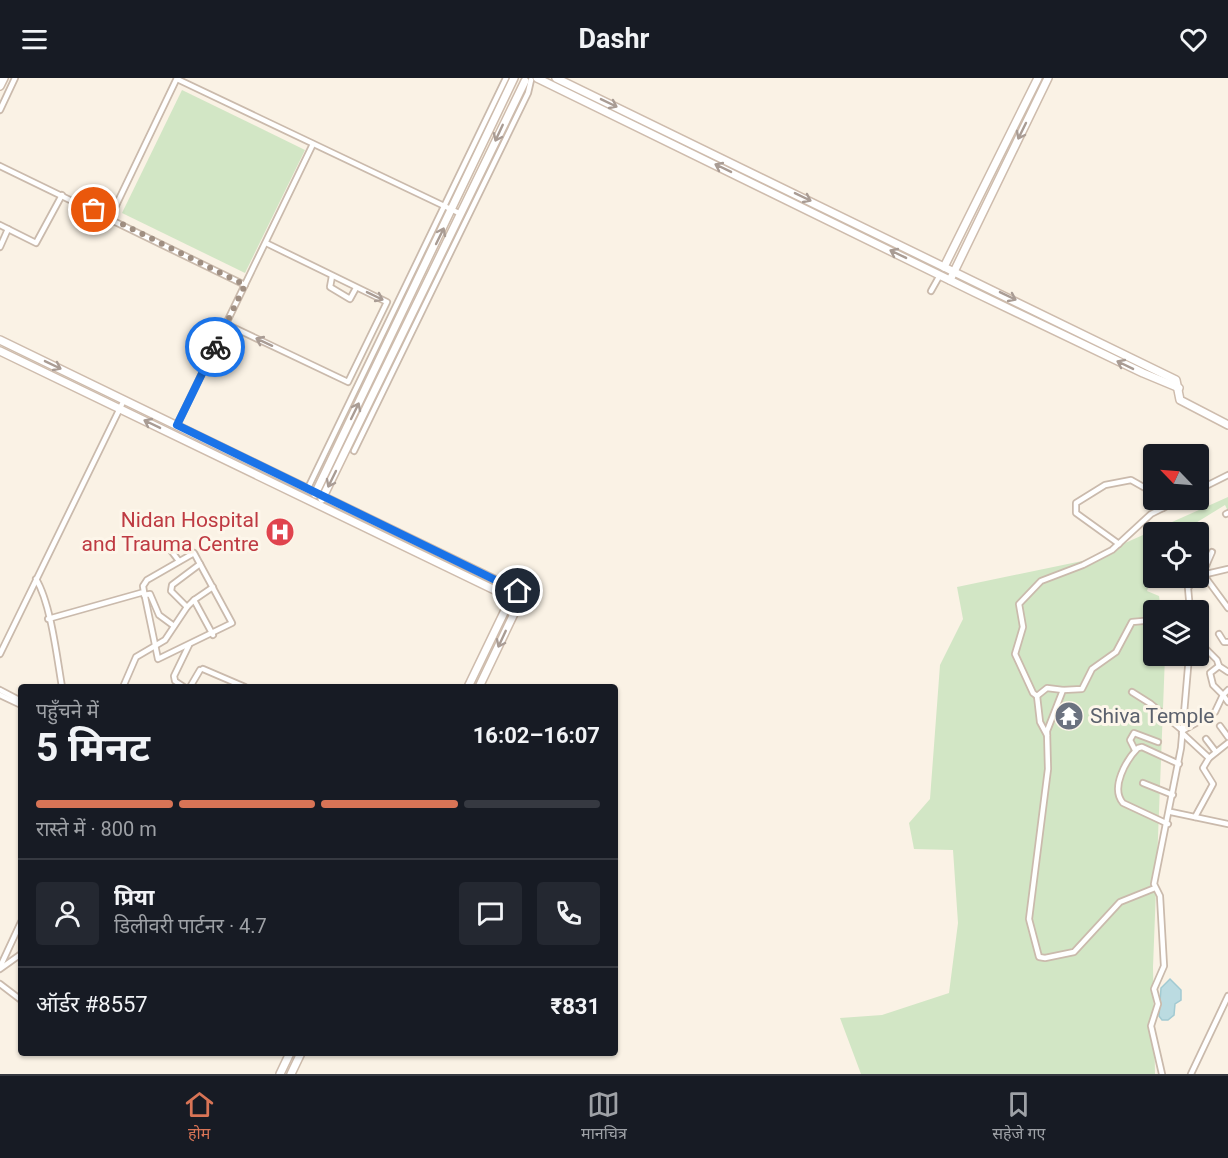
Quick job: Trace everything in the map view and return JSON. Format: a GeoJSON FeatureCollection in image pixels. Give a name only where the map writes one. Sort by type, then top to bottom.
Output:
{"type":"FeatureCollection","features":[{"type":"Feature","properties":{"kind":"street"},"geometry":{"type":"LineString","coordinates":[[0,86],[4,78]]}},
{"type":"Feature","properties":{"kind":"street"},"geometry":{"type":"LineString","coordinates":[[0,110],[15,78]]}},
{"type":"Feature","properties":{"kind":"street"},"geometry":{"type":"LineString","coordinates":[[110,218],[177,78],[460,214]]}},
{"type":"Feature","properties":{"kind":"street"},"geometry":{"type":"LineString","coordinates":[[308,488],[506,78]]}},
{"type":"Feature","properties":{"kind":"street"},"geometry":{"type":"LineString","coordinates":[[556,78],[945,265],[1176,380],[1180,400],[1228,425]]}},
{"type":"Feature","properties":{"kind":"street"},"geometry":{"type":"LineString","coordinates":[[931,291],[975,208],[1038,78]]}},
{"type":"Feature","properties":{"kind":"street"},"geometry":{"type":"LineString","coordinates":[[950,280],[1048,78]]}},
{"type":"Feature","properties":{"kind":"street"},"geometry":{"type":"LineString","coordinates":[[310,501],[453,211],[527,79]]}},
{"type":"Feature","properties":{"kind":"street"},"geometry":{"type":"LineString","coordinates":[[319,505],[353,450],[460,214],[527,79]]}},
{"type":"Feature","properties":{"kind":"street"},"geometry":{"type":"LineString","coordinates":[[527,79],[1179,388]]}},
{"type":"Feature","properties":{"kind":"street"},"geometry":{"type":"LineString","coordinates":[[369,411],[528,93],[527,79]]}},
{"type":"Feature","properties":{"kind":"street"},"geometry":{"type":"LineString","coordinates":[[177,425],[313,144]]}},
{"type":"Feature","properties":{"kind":"street"},"geometry":{"type":"LineString","coordinates":[[0,166],[245,285]]}},
{"type":"Feature","properties":{"kind":"street"},"geometry":{"type":"LineString","coordinates":[[0,225],[36,243],[62,195]]}},
{"type":"Feature","properties":{"kind":"street"},"geometry":{"type":"LineString","coordinates":[[975,208],[983,212]]}},
{"type":"Feature","properties":{"kind":"street"},"geometry":{"type":"LineString","coordinates":[[0,247],[8,229]]}},
{"type":"Feature","properties":{"kind":"street"},"geometry":{"type":"LineString","coordinates":[[226,324],[348,382],[387,302],[266,243]]}},
{"type":"Feature","properties":{"kind":"street"},"geometry":{"type":"LineString","coordinates":[[332,276],[330,287],[350,299],[356,288]]}},
{"type":"Feature","properties":{"kind":"street"},"geometry":{"type":"LineString","coordinates":[[0,340],[518,591],[521,598],[480,684]]}},
{"type":"Feature","properties":{"kind":"street"},"geometry":{"type":"LineString","coordinates":[[0,351],[509,599],[521,598]]}},
{"type":"Feature","properties":{"kind":"street"},"geometry":{"type":"LineString","coordinates":[[0,654],[124,400]]}},
{"type":"Feature","properties":{"kind":"street"},"geometry":{"type":"LineString","coordinates":[[1209,484],[1228,475]]}},
{"type":"Feature","properties":{"kind":"street"},"geometry":{"type":"LineString","coordinates":[[1119,544],[1076,513],[1076,503],[1105,485],[1131,480],[1143,487]]}},
{"type":"Feature","properties":{"kind":"street"},"geometry":{"type":"LineString","coordinates":[[1047,735],[1040,722],[1037,696],[1016,657],[1023,627],[1019,604],[1041,581],[1083,565],[1119,544],[1151,514],[1159,510]]}},
{"type":"Feature","properties":{"kind":"street"},"geometry":{"type":"LineString","coordinates":[[166,544],[179,561]]}},
{"type":"Feature","properties":{"kind":"street"},"geometry":{"type":"LineString","coordinates":[[1209,558],[1212,552]]}},
{"type":"Feature","properties":{"kind":"street"},"geometry":{"type":"LineString","coordinates":[[194,554],[232,624],[161,659],[156,657],[143,586],[147,580],[179,561],[194,554]]}},
{"type":"Feature","properties":{"kind":"street"},"geometry":{"type":"LineString","coordinates":[[187,608],[170,588],[200,564]]}},
{"type":"Feature","properties":{"kind":"street"},"geometry":{"type":"LineString","coordinates":[[1209,574],[1228,569]]}},
{"type":"Feature","properties":{"kind":"street"},"geometry":{"type":"LineString","coordinates":[[36,579],[43,593],[61,667],[62,684]]}},
{"type":"Feature","properties":{"kind":"street"},"geometry":{"type":"LineString","coordinates":[[1209,586],[1228,608]]}},
{"type":"Feature","properties":{"kind":"street"},"geometry":{"type":"LineString","coordinates":[[124,684],[136,657],[165,640],[194,600],[213,587]]}},
{"type":"Feature","properties":{"kind":"street"},"geometry":{"type":"LineString","coordinates":[[48,619],[150,594],[159,615],[174,626]]}},
{"type":"Feature","properties":{"kind":"street"},"geometry":{"type":"LineString","coordinates":[[469,684],[509,599]]}},
{"type":"Feature","properties":{"kind":"street"},"geometry":{"type":"LineString","coordinates":[[194,600],[213,635]]}},
{"type":"Feature","properties":{"kind":"street"},"geometry":{"type":"LineString","coordinates":[[1037,696],[1046,688],[1082,689],[1092,669],[1116,652],[1132,621],[1143,620]]}},
{"type":"Feature","properties":{"kind":"street"},"geometry":{"type":"LineString","coordinates":[[1219,634],[1224,642],[1228,642]]}},
{"type":"Feature","properties":{"kind":"street"},"geometry":{"type":"LineString","coordinates":[[180,684],[175,681],[174,676],[189,645]]}},
{"type":"Feature","properties":{"kind":"street"},"geometry":{"type":"LineString","coordinates":[[1209,652],[1217,660],[1219,666],[1228,672]]}},
{"type":"Feature","properties":{"kind":"street"},"geometry":{"type":"LineString","coordinates":[[1162,1074],[1152,1026],[1158,1004],[1154,989],[1164,966],[1160,897],[1155,888],[1179,764],[1188,666]]}},
{"type":"Feature","properties":{"kind":"street"},"geometry":{"type":"LineString","coordinates":[[1219,666],[1210,675],[1213,685],[1228,702]]}},
{"type":"Feature","properties":{"kind":"street"},"geometry":{"type":"LineString","coordinates":[[192,684],[201,669],[238,684]]}},
{"type":"Feature","properties":{"kind":"street"},"geometry":{"type":"LineString","coordinates":[[227,684],[229,680]]}},
{"type":"Feature","properties":{"kind":"street"},"geometry":{"type":"LineString","coordinates":[[0,690],[18,701]]}},
{"type":"Feature","properties":{"kind":"street"},"geometry":{"type":"LineString","coordinates":[[1063,690],[1047,735],[1048,769],[1029,919],[1039,957],[1045,958],[1074,952],[1120,902],[1155,888]]}},
{"type":"Feature","properties":{"kind":"street"},"geometry":{"type":"LineString","coordinates":[[1182,732],[1215,712],[1222,696],[1228,690]]}},
{"type":"Feature","properties":{"kind":"street"},"geometry":{"type":"LineString","coordinates":[[1132,692],[1148,701],[1209,758]]}},
{"type":"Feature","properties":{"kind":"street"},"geometry":{"type":"LineString","coordinates":[[0,695],[18,702]]}},
{"type":"Feature","properties":{"kind":"street"},"geometry":{"type":"LineString","coordinates":[[1220,726],[1228,736]]}},
{"type":"Feature","properties":{"kind":"street"},"geometry":{"type":"LineString","coordinates":[[1135,750],[1130,740],[1134,733],[1158,742]]}},
{"type":"Feature","properties":{"kind":"street"},"geometry":{"type":"LineString","coordinates":[[1206,740],[1216,752]]}},
{"type":"Feature","properties":{"kind":"street"},"geometry":{"type":"LineString","coordinates":[[1195,817],[1213,784],[1203,770],[1209,758],[1228,743]]}},
{"type":"Feature","properties":{"kind":"street"},"geometry":{"type":"LineString","coordinates":[[1168,824],[1120,800],[1118,790],[1126,763],[1135,750],[1142,747],[1179,764]]}},
{"type":"Feature","properties":{"kind":"street"},"geometry":{"type":"LineString","coordinates":[[1143,783],[1173,795]]}},
{"type":"Feature","properties":{"kind":"street"},"geometry":{"type":"LineString","coordinates":[[1171,812],[1228,824]]}},
{"type":"Feature","properties":{"kind":"street"},"geometry":{"type":"LineString","coordinates":[[0,968],[18,928]]}},
{"type":"Feature","properties":{"kind":"street"},"geometry":{"type":"LineString","coordinates":[[12,941],[18,938]]}},
{"type":"Feature","properties":{"kind":"street"},"geometry":{"type":"LineString","coordinates":[[0,968],[18,956]]}},
{"type":"Feature","properties":{"kind":"street"},"geometry":{"type":"LineString","coordinates":[[0,984],[18,998]]}},
{"type":"Feature","properties":{"kind":"street"},"geometry":{"type":"LineString","coordinates":[[1191,1074],[1228,996]]}},
{"type":"Feature","properties":{"kind":"street"},"geometry":{"type":"LineString","coordinates":[[280,1074],[289,1056]]}},
{"type":"Feature","properties":{"kind":"street"},"geometry":{"type":"LineString","coordinates":[[291,1074],[300,1056]]}},
{"type":"Feature","properties":{"kind":"green space"},"geometry":{"type":"Polygon","coordinates":[[[182,90],[305,150],[245,273],[122,213],[182,90]]]}},
{"type":"Feature","properties":{"kind":"green space"},"geometry":{"type":"Polygon","coordinates":[[[1228,497],[1228,511],[1225,505],[1197,522],[1172,522],[1199,510],[1209,510],[1209,505],[1228,497]]]}},
{"type":"Feature","properties":{"kind":"green space"},"geometry":{"type":"Polygon","coordinates":[[[1143,535],[1143,588],[1148,588],[1147,591],[1159,596],[1160,600],[1143,600],[1143,666],[1165,666],[1153,967],[1155,1074],[861,1074],[840,1018],[882,1015],[949,993],[958,923],[953,850],[914,849],[909,823],[930,799],[940,665],[963,619],[957,587],[1087,560],[1143,535]]]}},
{"type":"Feature","properties":{"kind":"water"},"geometry":{"type":"Polygon","coordinates":[[[1170,979],[1181,990],[1181,1000],[1175,1004],[1174,1015],[1168,1020],[1162,1020],[1159,1016],[1161,988],[1170,979]]]}},
{"type":"Feature","properties":{"kind":"way so far"},"geometry":{"type":"LineString","coordinates":[[94,210],[245,285],[215,347]]}},
{"type":"Feature","properties":{"kind":"place","name":"Nidan Hospital and Trauma Centre"},"geometry":{"type":"Point","coordinates":[280,532]}},
{"type":"Feature","properties":{"kind":"place","name":"Shiva Temple"},"geometry":{"type":"Point","coordinates":[1069,716]}},
{"type":"Feature","properties":{"kind":"route"},"geometry":{"type":"LineString","coordinates":[[215,347],[177,425],[518,591]]}}]}
